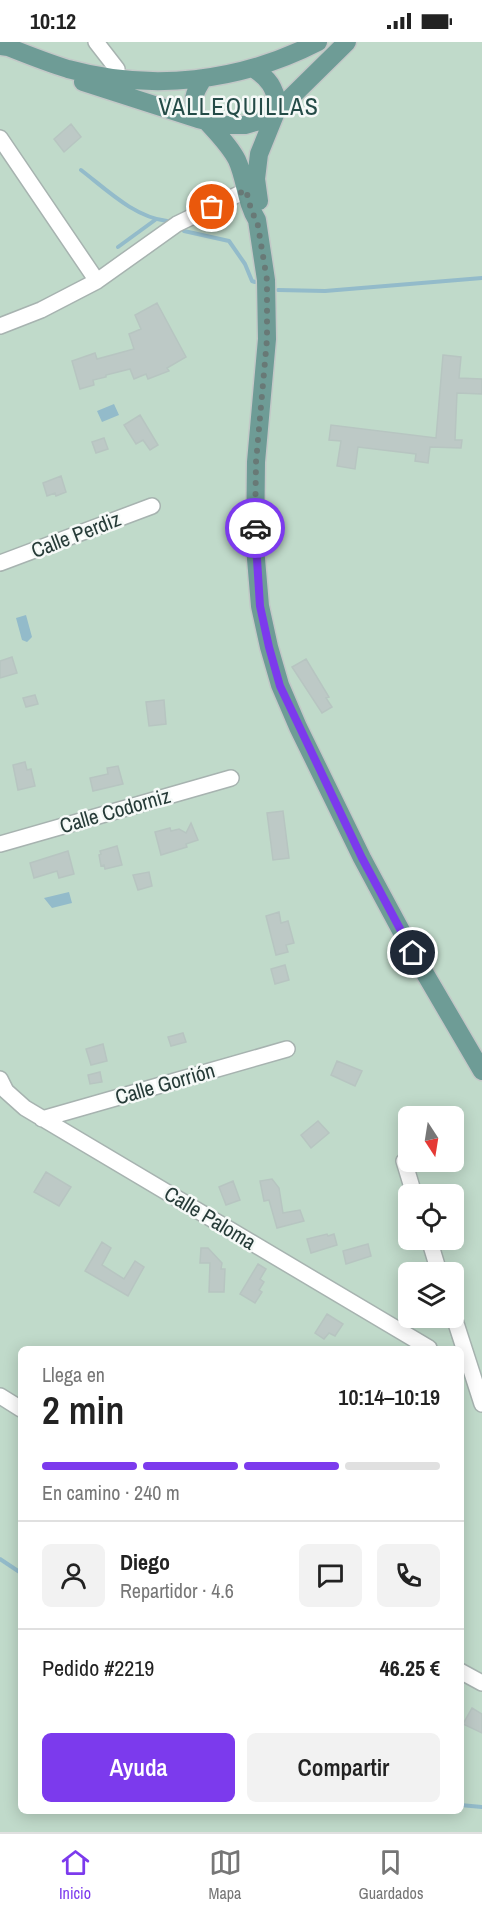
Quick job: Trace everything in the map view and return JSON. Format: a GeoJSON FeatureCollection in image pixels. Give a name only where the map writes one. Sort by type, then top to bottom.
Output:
{"type":"FeatureCollection","features":[{"type":"Feature","properties":{"kind":"main road"},"geometry":{"type":"LineString","coordinates":[[0,47],[8,47],[68,69],[117,79],[160,82],[204,78],[252,68],[318,42]]}},
{"type":"Feature","properties":{"kind":"main road"},"geometry":{"type":"LineString","coordinates":[[0,47],[5,53],[33,65],[203,121],[245,125],[263,120],[278,110],[347,42]]}},
{"type":"Feature","properties":{"kind":"main road"},"geometry":{"type":"LineString","coordinates":[[257,220],[260,210],[256,179],[258,154],[278,110],[283,92],[282,82],[274,61]]}},
{"type":"Feature","properties":{"kind":"main road"},"geometry":{"type":"LineString","coordinates":[[252,68],[269,79],[275,90],[278,110]]}},
{"type":"Feature","properties":{"kind":"main road"},"geometry":{"type":"LineString","coordinates":[[204,78],[195,90],[194,108],[203,121],[227,144],[237,160],[252,213],[257,220],[267,280],[267,339],[256,462],[255,547],[260,606],[269,647],[280,686],[362,858],[413,953],[482,1071]]}},
{"type":"Feature","properties":{"kind":"street"},"geometry":{"type":"LineString","coordinates":[[96,42],[117,69],[117,79]]}},
{"type":"Feature","properties":{"kind":"street"},"geometry":{"type":"LineString","coordinates":[[0,138],[97,281]]}},
{"type":"Feature","properties":{"kind":"street"},"geometry":{"type":"LineString","coordinates":[[0,326],[41,310],[97,281],[177,224],[246,190]]}},
{"type":"Feature","properties":{"kind":"street","name":"Calle Perdiz"},"geometry":{"type":"LineString","coordinates":[[0,563],[152,506]]}},
{"type":"Feature","properties":{"kind":"street","name":"Calle Codorniz"},"geometry":{"type":"LineString","coordinates":[[0,844],[231,778]]}},
{"type":"Feature","properties":{"kind":"street","name":"Calle Gorrión"},"geometry":{"type":"LineString","coordinates":[[42,1119],[287,1050]]}},
{"type":"Feature","properties":{"kind":"street","name":"Calle Paloma"},"geometry":{"type":"LineString","coordinates":[[0,1079],[12,1098],[42,1119],[426,1346]]}},
{"type":"Feature","properties":{"kind":"street"},"geometry":{"type":"LineString","coordinates":[[456,1328],[460,1346]]}},
{"type":"Feature","properties":{"kind":"street"},"geometry":{"type":"LineString","coordinates":[[466,1371],[482,1404]]}},
{"type":"Feature","properties":{"kind":"street"},"geometry":{"type":"LineString","coordinates":[[0,1396],[18,1407]]}},
{"type":"Feature","properties":{"kind":"street"},"geometry":{"type":"LineString","coordinates":[[464,1673],[482,1683]]}},
{"type":"Feature","properties":{"kind":"green space"},"geometry":{"type":"Polygon","coordinates":[[[0,42],[482,42],[482,1832],[0,1832],[0,42]]]}},
{"type":"Feature","properties":{"kind":"water"},"geometry":{"type":"Polygon","coordinates":[[[114,404],[119,415],[102,422],[97,411],[114,404]]]}},
{"type":"Feature","properties":{"kind":"water"},"geometry":{"type":"Polygon","coordinates":[[[26,615],[32,637],[27,642],[22,640],[16,618],[26,615]]]}},
{"type":"Feature","properties":{"kind":"water"},"geometry":{"type":"Polygon","coordinates":[[[69,892],[72,903],[52,908],[44,898],[69,892]]]}},
{"type":"Feature","properties":{"kind":"building"},"geometry":{"type":"Polygon","coordinates":[[[71,124],[81,137],[64,152],[54,139],[71,124]]]}},
{"type":"Feature","properties":{"kind":"building"},"geometry":{"type":"Polygon","coordinates":[[[157,303],[186,357],[167,368],[169,371],[148,379],[146,374],[134,379],[130,369],[93,380],[94,385],[80,389],[72,361],[95,353],[97,359],[134,349],[129,334],[141,329],[135,315],[157,303]]]}},
{"type":"Feature","properties":{"kind":"building"},"geometry":{"type":"Polygon","coordinates":[[[443,355],[461,357],[459,378],[482,379],[482,394],[457,393],[455,440],[462,440],[461,448],[430,447],[428,463],[415,461],[416,454],[358,447],[355,469],[337,466],[341,441],[329,440],[331,425],[436,438],[443,355]]]}},
{"type":"Feature","properties":{"kind":"building"},"geometry":{"type":"Polygon","coordinates":[[[140,415],[158,445],[150,450],[143,440],[136,444],[124,425],[140,415]]]}},
{"type":"Feature","properties":{"kind":"building"},"geometry":{"type":"Polygon","coordinates":[[[104,438],[108,449],[96,453],[92,442],[104,438]]]}},
{"type":"Feature","properties":{"kind":"building"},"geometry":{"type":"Polygon","coordinates":[[[61,476],[66,492],[56,496],[55,493],[47,496],[43,483],[61,476]]]}},
{"type":"Feature","properties":{"kind":"building"},"geometry":{"type":"Polygon","coordinates":[[[12,657],[17,673],[0,678],[0,661],[12,657]]]}},
{"type":"Feature","properties":{"kind":"building"},"geometry":{"type":"Polygon","coordinates":[[[306,659],[329,697],[326,698],[332,707],[322,713],[292,667],[306,659]]]}},
{"type":"Feature","properties":{"kind":"building"},"geometry":{"type":"Polygon","coordinates":[[[35,695],[38,704],[26,707],[23,698],[35,695]]]}},
{"type":"Feature","properties":{"kind":"building"},"geometry":{"type":"Polygon","coordinates":[[[164,700],[166,724],[149,726],[146,702],[164,700]]]}},
{"type":"Feature","properties":{"kind":"building"},"geometry":{"type":"Polygon","coordinates":[[[25,762],[27,770],[31,769],[35,786],[18,790],[13,765],[25,762]]]}},
{"type":"Feature","properties":{"kind":"building"},"geometry":{"type":"Polygon","coordinates":[[[118,766],[123,784],[93,791],[90,778],[108,774],[107,768],[118,766]]]}},
{"type":"Feature","properties":{"kind":"building"},"geometry":{"type":"Polygon","coordinates":[[[283,811],[289,858],[273,860],[267,813],[283,811]]]}},
{"type":"Feature","properties":{"kind":"building"},"geometry":{"type":"Polygon","coordinates":[[[191,823],[198,840],[186,844],[187,847],[161,855],[155,832],[170,828],[171,831],[179,829],[186,833],[191,823]]]}},
{"type":"Feature","properties":{"kind":"building"},"geometry":{"type":"Polygon","coordinates":[[[117,846],[122,865],[105,869],[104,865],[101,866],[100,851],[117,846]]]}},
{"type":"Feature","properties":{"kind":"building"},"geometry":{"type":"Polygon","coordinates":[[[68,851],[74,874],[59,878],[57,871],[34,878],[30,863],[68,851]]]}},
{"type":"Feature","properties":{"kind":"building"},"geometry":{"type":"Polygon","coordinates":[[[149,872],[152,886],[138,890],[133,875],[149,872]]]}},
{"type":"Feature","properties":{"kind":"building"},"geometry":{"type":"Polygon","coordinates":[[[279,912],[281,923],[288,921],[294,943],[286,945],[288,952],[276,955],[266,916],[279,912]]]}},
{"type":"Feature","properties":{"kind":"building"},"geometry":{"type":"Polygon","coordinates":[[[285,965],[289,980],[275,984],[271,969],[285,965]]]}},
{"type":"Feature","properties":{"kind":"building"},"geometry":{"type":"Polygon","coordinates":[[[183,1033],[186,1042],[171,1046],[168,1037],[183,1033]]]}},
{"type":"Feature","properties":{"kind":"building"},"geometry":{"type":"Polygon","coordinates":[[[103,1044],[107,1061],[91,1065],[86,1049],[103,1044]]]}},
{"type":"Feature","properties":{"kind":"building"},"geometry":{"type":"Polygon","coordinates":[[[337,1061],[362,1071],[355,1086],[331,1075],[337,1061]]]}},
{"type":"Feature","properties":{"kind":"building"},"geometry":{"type":"Polygon","coordinates":[[[100,1072],[102,1082],[90,1084],[88,1075],[100,1072]]]}},
{"type":"Feature","properties":{"kind":"building"},"geometry":{"type":"Polygon","coordinates":[[[318,1121],[329,1133],[311,1148],[301,1135],[318,1121]]]}},
{"type":"Feature","properties":{"kind":"building"},"geometry":{"type":"Polygon","coordinates":[[[46,1172],[71,1187],[59,1206],[34,1192],[46,1172]]]}},
{"type":"Feature","properties":{"kind":"building"},"geometry":{"type":"Polygon","coordinates":[[[272,1179],[279,1188],[283,1213],[300,1210],[304,1221],[277,1228],[269,1200],[264,1201],[260,1181],[272,1179]]]}},
{"type":"Feature","properties":{"kind":"building"},"geometry":{"type":"Polygon","coordinates":[[[233,1181],[240,1200],[226,1205],[219,1187],[233,1181]]]}},
{"type":"Feature","properties":{"kind":"building"},"geometry":{"type":"Polygon","coordinates":[[[327,1234],[328,1236],[334,1234],[337,1245],[311,1253],[307,1239],[327,1234]]]}},
{"type":"Feature","properties":{"kind":"building"},"geometry":{"type":"Polygon","coordinates":[[[102,1242],[111,1248],[102,1265],[124,1279],[135,1261],[144,1267],[128,1296],[85,1271],[102,1242]]]}},
{"type":"Feature","properties":{"kind":"building"},"geometry":{"type":"Polygon","coordinates":[[[368,1244],[371,1256],[346,1264],[343,1251],[368,1244]]]}},
{"type":"Feature","properties":{"kind":"building"},"geometry":{"type":"Polygon","coordinates":[[[201,1248],[208,1248],[222,1263],[221,1269],[225,1269],[224,1292],[209,1292],[210,1263],[200,1263],[201,1248]]]}},
{"type":"Feature","properties":{"kind":"building"},"geometry":{"type":"Polygon","coordinates":[[[258,1264],[266,1269],[260,1279],[264,1282],[259,1290],[262,1292],[255,1303],[240,1294],[258,1264]]]}},
{"type":"Feature","properties":{"kind":"building"},"geometry":{"type":"Polygon","coordinates":[[[327,1314],[343,1324],[335,1336],[329,1333],[324,1339],[315,1333],[327,1314]]]}},
{"type":"Feature","properties":{"kind":"building"},"geometry":{"type":"Polygon","coordinates":[[[472,1708],[482,1714],[482,1733],[464,1724],[472,1708]]]}},
{"type":"Feature","properties":{"kind":"waterway"},"geometry":{"type":"LineString","coordinates":[[81,170],[132,208],[167,221]]}},
{"type":"Feature","properties":{"kind":"waterway"},"geometry":{"type":"LineString","coordinates":[[118,247],[155,220]]}},
{"type":"Feature","properties":{"kind":"waterway"},"geometry":{"type":"LineString","coordinates":[[184,231],[229,241],[245,264],[252,281],[255,282]]}},
{"type":"Feature","properties":{"kind":"waterway"},"geometry":{"type":"LineString","coordinates":[[278,290],[325,291],[482,278]]}},
{"type":"Feature","properties":{"kind":"waterway"},"geometry":{"type":"LineString","coordinates":[[0,1559],[18,1571]]}},
{"type":"Feature","properties":{"kind":"waterway"},"geometry":{"type":"LineString","coordinates":[[464,1805],[482,1807]]}},
{"type":"Feature","properties":{"kind":"way so far"},"geometry":{"type":"LineString","coordinates":[[212,207],[246,190],[252,213],[257,220],[267,280],[267,339],[256,462],[255,528]]}},
{"type":"Feature","properties":{"kind":"district","name":"VALLEQUILLAS"},"geometry":{"type":"Point","coordinates":[239,107]}},
{"type":"Feature","properties":{"kind":"route"},"geometry":{"type":"LineString","coordinates":[[255,528],[260,606],[280,686],[298,728],[362,858],[413,953]]}}]}
